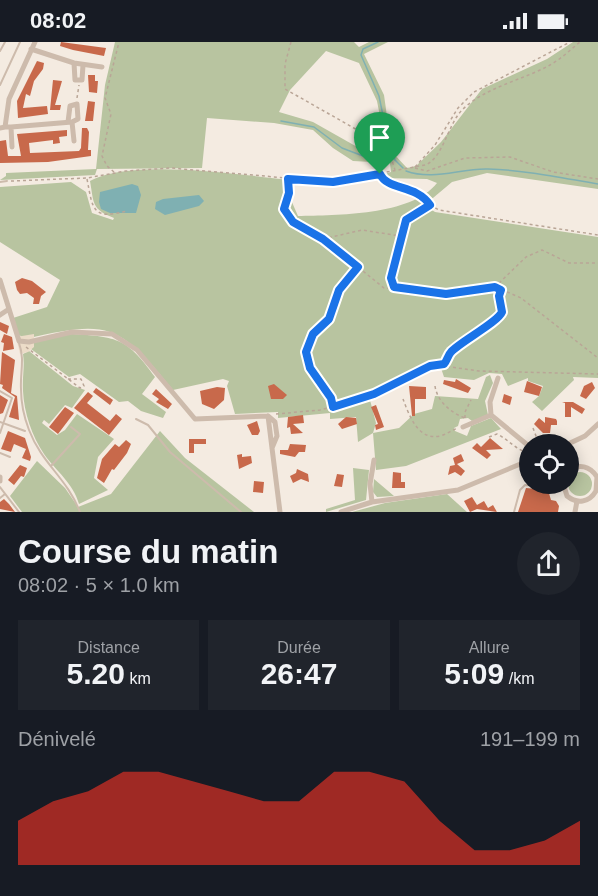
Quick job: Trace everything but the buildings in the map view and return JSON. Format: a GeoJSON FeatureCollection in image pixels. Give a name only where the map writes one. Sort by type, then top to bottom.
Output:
{"type":"FeatureCollection","features":[{"type":"Feature","properties":{"kind":"street"},"geometry":{"type":"LineString","coordinates":[[12,147],[5,127],[9,99],[35,42]]}},
{"type":"Feature","properties":{"kind":"street"},"geometry":{"type":"LineString","coordinates":[[32,49],[74,63],[102,67]]}},
{"type":"Feature","properties":{"kind":"street"},"geometry":{"type":"LineString","coordinates":[[74,63],[73,79],[79,81],[82,78],[83,65]]}},
{"type":"Feature","properties":{"kind":"street"},"geometry":{"type":"LineString","coordinates":[[5,127],[70,122],[78,119],[77,104],[70,106],[70,122],[74,141]]}},
{"type":"Feature","properties":{"kind":"street"},"geometry":{"type":"LineString","coordinates":[[0,279],[19,341],[30,342],[72,332],[112,334],[136,350],[195,419],[268,416],[280,512]]}},
{"type":"Feature","properties":{"kind":"street"},"geometry":{"type":"LineString","coordinates":[[0,315],[9,309]]}},
{"type":"Feature","properties":{"kind":"street"},"geometry":{"type":"LineString","coordinates":[[498,378],[490,402],[491,415],[519,438]]}},
{"type":"Feature","properties":{"kind":"street"},"geometry":{"type":"LineString","coordinates":[[463,427],[491,415]]}},
{"type":"Feature","properties":{"kind":"street"},"geometry":{"type":"LineString","coordinates":[[579,439],[598,424]]}},
{"type":"Feature","properties":{"kind":"street"},"geometry":{"type":"LineString","coordinates":[[372,502],[370,484],[374,459]]}},
{"type":"Feature","properties":{"kind":"street"},"geometry":{"type":"LineString","coordinates":[[341,512],[372,502],[458,490],[519,465]]}},
{"type":"Feature","properties":{"kind":"street"},"geometry":{"type":"LineString","coordinates":[[566,494],[578,501],[590,498],[598,488],[597,477],[590,469],[579,466]]}},
{"type":"Feature","properties":{"kind":"street"},"geometry":{"type":"LineString","coordinates":[[0,477],[0,482]]}},
{"type":"Feature","properties":{"kind":"street"},"geometry":{"type":"LineString","coordinates":[[576,512],[578,501]]}},
{"type":"Feature","properties":{"kind":"lane"},"geometry":{"type":"LineString","coordinates":[[0,51],[5,42]]}},
{"type":"Feature","properties":{"kind":"lane"},"geometry":{"type":"LineString","coordinates":[[0,85],[20,42]]}},
{"type":"Feature","properties":{"kind":"lane"},"geometry":{"type":"LineString","coordinates":[[0,182],[7,181]]}},
{"type":"Feature","properties":{"kind":"lane"},"geometry":{"type":"LineString","coordinates":[[19,341],[23,361],[21,386],[23,408],[39,453],[73,494],[80,512]]}},
{"type":"Feature","properties":{"kind":"lane"},"geometry":{"type":"LineString","coordinates":[[0,391],[12,398],[0,433]]}},
{"type":"Feature","properties":{"kind":"lane"},"geometry":{"type":"LineString","coordinates":[[136,419],[148,425],[170,452],[241,512]]}},
{"type":"Feature","properties":{"kind":"lane"},"geometry":{"type":"LineString","coordinates":[[2,423],[25,431]]}},
{"type":"Feature","properties":{"kind":"lane"},"geometry":{"type":"LineString","coordinates":[[51,467],[80,434],[71,427]]}},
{"type":"Feature","properties":{"kind":"lane"},"geometry":{"type":"LineString","coordinates":[[0,453],[10,457]]}},
{"type":"Feature","properties":{"kind":"lane"},"geometry":{"type":"LineString","coordinates":[[0,487],[19,512]]}},
{"type":"Feature","properties":{"kind":"lane"},"geometry":{"type":"LineString","coordinates":[[513,512],[519,493]]}},
{"type":"Feature","properties":{"kind":"lane"},"geometry":{"type":"LineString","coordinates":[[0,498],[5,494]]}},
{"type":"Feature","properties":{"kind":"path"},"geometry":{"type":"LineString","coordinates":[[114,172],[107,166],[102,156],[104,135],[111,114],[105,99],[119,42]]}},
{"type":"Feature","properties":{"kind":"path"},"geometry":{"type":"LineString","coordinates":[[291,42],[285,64],[285,89],[368,136],[390,154],[392,168],[395,171]]}},
{"type":"Feature","properties":{"kind":"path"},"geometry":{"type":"LineString","coordinates":[[414,168],[435,145],[458,108],[474,92],[570,42]]}},
{"type":"Feature","properties":{"kind":"path"},"geometry":{"type":"LineString","coordinates":[[7,181],[87,178],[114,172],[171,168],[333,182],[414,168],[435,160],[457,117],[473,101],[548,66],[580,42]]}},
{"type":"Feature","properties":{"kind":"path"},"geometry":{"type":"LineString","coordinates":[[77,104],[79,81]]}},
{"type":"Feature","properties":{"kind":"path"},"geometry":{"type":"LineString","coordinates":[[414,168],[427,171],[465,158],[510,157],[553,171],[598,179]]}},
{"type":"Feature","properties":{"kind":"path"},"geometry":{"type":"LineString","coordinates":[[380,174],[385,181]]}},
{"type":"Feature","properties":{"kind":"path"},"geometry":{"type":"LineString","coordinates":[[368,177],[419,192],[430,205],[439,210],[598,235]]}},
{"type":"Feature","properties":{"kind":"path"},"geometry":{"type":"LineString","coordinates":[[87,178],[93,207],[97,213],[106,216],[127,211]]}},
{"type":"Feature","properties":{"kind":"path"},"geometry":{"type":"LineString","coordinates":[[288,179],[285,214],[293,222],[323,239],[374,278],[381,286],[446,294],[495,287],[533,252],[548,252],[569,263],[598,263]]}},
{"type":"Feature","properties":{"kind":"path"},"geometry":{"type":"LineString","coordinates":[[396,289],[391,278],[406,220],[430,205]]}},
{"type":"Feature","properties":{"kind":"path"},"geometry":{"type":"LineString","coordinates":[[323,239],[362,230],[398,234],[400,237]]}},
{"type":"Feature","properties":{"kind":"path"},"geometry":{"type":"LineString","coordinates":[[333,407],[331,398],[310,368],[306,352],[313,334],[329,319],[339,290],[358,267]]}},
{"type":"Feature","properties":{"kind":"path"},"geometry":{"type":"LineString","coordinates":[[495,287],[521,298],[598,357]]}},
{"type":"Feature","properties":{"kind":"path"},"geometry":{"type":"LineString","coordinates":[[444,364],[450,352],[501,317],[499,296],[501,290]]}},
{"type":"Feature","properties":{"kind":"path"},"geometry":{"type":"LineString","coordinates":[[19,341],[67,379],[80,388],[84,386],[81,379],[67,379]]}},
{"type":"Feature","properties":{"kind":"path"},"geometry":{"type":"LineString","coordinates":[[268,416],[333,407],[374,394],[430,366],[444,364],[479,371],[598,374]]}},
{"type":"Feature","properties":{"kind":"path"},"geometry":{"type":"LineString","coordinates":[[435,386],[436,393],[450,411],[473,423]]}},
{"type":"Feature","properties":{"kind":"path"},"geometry":{"type":"LineString","coordinates":[[403,399],[415,426],[425,433],[439,436],[463,427]]}},
{"type":"Feature","properties":{"kind":"path"},"geometry":{"type":"LineString","coordinates":[[465,418],[465,411],[471,400]]}},
{"type":"Feature","properties":{"kind":"path"},"geometry":{"type":"LineString","coordinates":[[533,428],[535,434]]}},
{"type":"Feature","properties":{"kind":"path"},"geometry":{"type":"LineString","coordinates":[[489,436],[497,434],[519,450]]}},
{"type":"Feature","properties":{"kind":"green space"},"geometry":{"type":"Polygon","coordinates":[[[115,42],[354,42],[359,47],[369,42],[388,42],[364,54],[384,95],[392,152],[407,168],[416,166],[441,142],[482,89],[547,59],[573,42],[598,42],[598,189],[487,173],[452,182],[427,203],[427,207],[435,212],[598,237],[598,378],[573,377],[574,380],[542,411],[532,402],[539,396],[543,386],[528,381],[528,378],[508,386],[502,374],[489,373],[474,380],[444,377],[441,368],[425,371],[370,400],[376,423],[373,433],[358,442],[356,417],[330,419],[330,413],[278,418],[278,412],[235,414],[227,386],[229,381],[223,379],[173,390],[139,352],[125,340],[111,333],[96,329],[77,329],[26,339],[19,335],[13,318],[47,307],[60,280],[0,242],[0,187],[71,182],[86,192],[92,213],[113,220],[114,218],[97,208],[93,200],[90,181],[109,174],[132,170],[188,170],[290,180],[294,187],[291,200],[298,216],[352,214],[392,208],[425,194],[437,183],[427,179],[382,178],[382,175],[391,172],[390,163],[353,161],[333,148],[313,130],[274,123],[207,118],[202,168],[97,169],[95,175],[0,180],[6,176],[6,173],[96,169],[105,85],[115,42]],[[326,51],[290,90],[279,112],[313,122],[359,148],[387,153],[377,101],[359,63],[326,51]]]}},
{"type":"Feature","properties":{"kind":"green space"},"geometry":{"type":"Polygon","coordinates":[[[72,334],[111,339],[129,347],[137,354],[155,377],[142,394],[166,412],[163,418],[141,411],[128,401],[119,402],[80,374],[69,377],[31,349],[35,341],[72,334]]]}},
{"type":"Feature","properties":{"kind":"green space"},"geometry":{"type":"Polygon","coordinates":[[[29,351],[73,386],[85,390],[72,408],[65,405],[49,424],[44,420],[42,423],[57,435],[65,430],[77,414],[114,439],[98,457],[94,478],[108,490],[79,504],[68,483],[44,454],[29,424],[24,399],[23,354],[29,351]]]}},
{"type":"Feature","properties":{"kind":"green space"},"geometry":{"type":"Polygon","coordinates":[[[490,375],[493,383],[485,401],[488,415],[472,421],[468,418],[460,419],[458,426],[454,428],[455,431],[467,436],[471,426],[491,418],[501,429],[406,466],[376,470],[373,433],[399,428],[414,414],[432,409],[435,396],[478,399],[486,377],[490,375]]]}},
{"type":"Feature","properties":{"kind":"green space"},"geometry":{"type":"Polygon","coordinates":[[[160,431],[185,458],[254,512],[22,512],[10,496],[37,461],[65,488],[78,507],[111,494],[160,431]]]}},
{"type":"Feature","properties":{"kind":"green space"},"geometry":{"type":"Polygon","coordinates":[[[353,468],[369,470],[366,500],[326,512],[326,509],[355,500],[353,468]]]}},
{"type":"Feature","properties":{"kind":"green space"},"geometry":{"type":"Polygon","coordinates":[[[579,472],[589,475],[591,479],[589,493],[580,496],[573,494],[579,494],[579,472]]]}},
{"type":"Feature","properties":{"kind":"green space"},"geometry":{"type":"Polygon","coordinates":[[[374,479],[394,496],[377,497],[373,492],[374,479]]]}},
{"type":"Feature","properties":{"kind":"green space"},"geometry":{"type":"Polygon","coordinates":[[[447,494],[467,512],[352,512],[385,503],[447,494]]]}},
{"type":"Feature","properties":{"kind":"shaded area"},"geometry":{"type":"Polygon","coordinates":[[[34,334],[34,347],[20,354],[16,337],[34,334]]]}},
{"type":"Feature","properties":{"kind":"water"},"geometry":{"type":"Polygon","coordinates":[[[132,184],[138,186],[141,195],[136,213],[110,213],[101,209],[100,192],[132,184]]]}},
{"type":"Feature","properties":{"kind":"water"},"geometry":{"type":"Polygon","coordinates":[[[199,195],[204,201],[199,206],[165,215],[155,209],[156,202],[163,199],[199,195]]]}},
{"type":"Feature","properties":{"kind":"waterway"},"geometry":{"type":"LineString","coordinates":[[378,42],[363,49],[361,55],[379,96],[390,150],[395,159]]}},
{"type":"Feature","properties":{"kind":"waterway"},"geometry":{"type":"LineString","coordinates":[[281,121],[314,127],[342,148],[363,156],[388,157]]}},
{"type":"Feature","properties":{"kind":"waterway"},"geometry":{"type":"LineString","coordinates":[[393,158],[403,168]]}},
{"type":"Feature","properties":{"kind":"waterway"},"geometry":{"type":"LineString","coordinates":[[406,171],[427,175],[478,169],[502,170],[598,184]]}},
{"type":"Feature","properties":{"kind":"route"},"geometry":{"type":"LineString","coordinates":[[380,174],[387,183],[419,192],[430,205],[406,220],[391,278],[394,287],[446,294],[495,287],[501,290],[499,296],[502,312],[499,318],[478,330],[450,352],[446,363],[430,366],[374,394],[333,407],[331,398],[310,368],[306,352],[310,348],[313,334],[329,319],[339,296],[339,290],[358,267],[323,239],[288,218],[284,209],[289,193],[288,179],[333,182],[380,174]]}}]}
